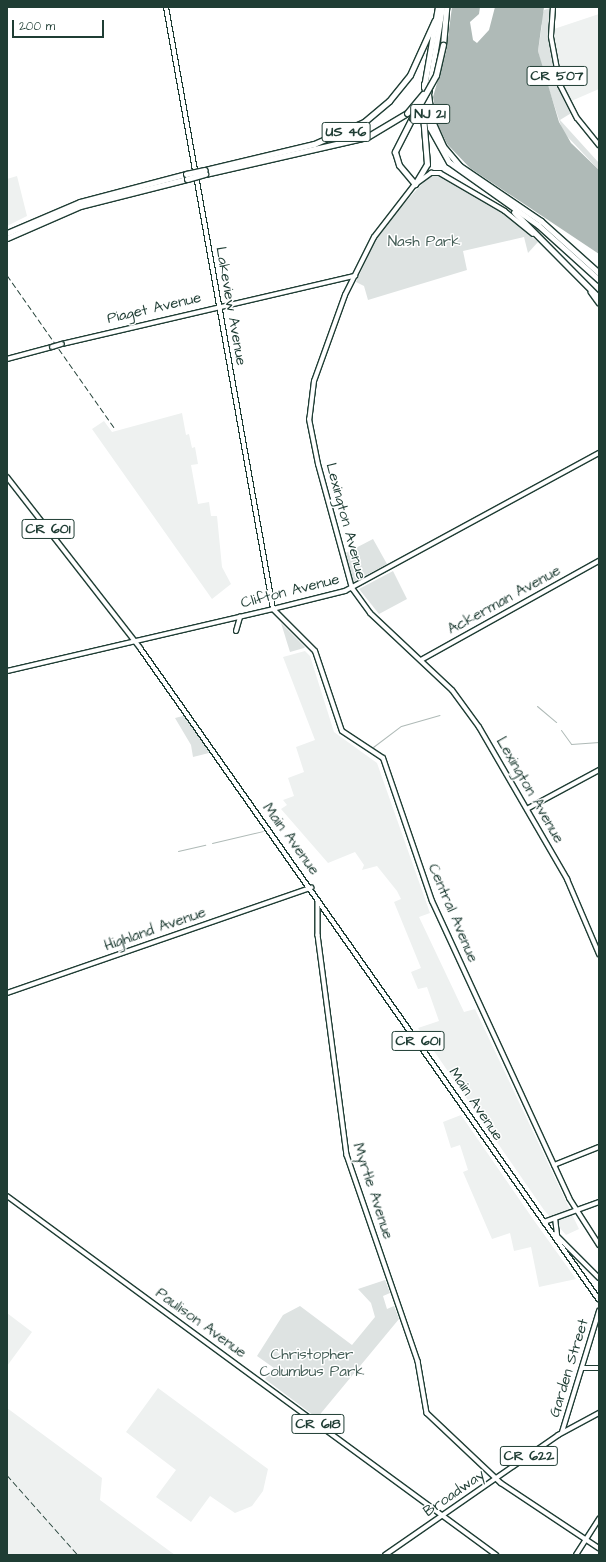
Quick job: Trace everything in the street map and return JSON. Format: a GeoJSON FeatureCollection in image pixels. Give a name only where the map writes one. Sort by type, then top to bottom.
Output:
{"type":"FeatureCollection","features":[{"type":"Feature","properties":{"kind":"highway","name":"US 46"},"geometry":{"type":"LineString","coordinates":[[7,233],[79,202],[186,177],[314,144],[364,122],[389,101],[410,75],[435,20],[438,7]]}},
{"type":"Feature","properties":{"kind":"highway","name":"NJ 21"},"geometry":{"type":"LineString","coordinates":[[442,7],[428,94],[432,121],[443,146],[460,166],[541,221],[599,273]]}},
{"type":"Feature","properties":{"kind":"highway","name":"US 46"},"geometry":{"type":"LineString","coordinates":[[205,172],[367,137],[407,113],[428,86],[443,45],[446,7]]}},
{"type":"Feature","properties":{"kind":"highway","name":"NJ 21"},"geometry":{"type":"LineString","coordinates":[[435,20],[424,84],[426,111],[436,143],[448,162],[470,179],[538,225],[599,280]]}},
{"type":"Feature","properties":{"kind":"highway"},"geometry":{"type":"LineString","coordinates":[[424,84],[427,160],[415,184],[399,165],[395,152],[412,118],[436,75],[443,45]]}},
{"type":"Feature","properties":{"kind":"highway"},"geometry":{"type":"LineString","coordinates":[[470,179],[520,216],[599,298]]}},
{"type":"Feature","properties":{"kind":"highway","name":"US 46"},"geometry":{"type":"LineString","coordinates":[[7,238],[80,206],[132,189]]}},
{"type":"Feature","properties":{"kind":"highway"},"geometry":{"type":"LineString","coordinates":[[26,224],[27,217]]}},
{"type":"Feature","properties":{"kind":"main road","name":"Lakeview Avenue"},"geometry":{"type":"LineString","coordinates":[[166,7],[273,609]]}},
{"type":"Feature","properties":{"kind":"main road","name":"CR 507"},"geometry":{"type":"LineString","coordinates":[[553,7],[551,37],[560,85],[577,118],[599,145]]}},
{"type":"Feature","properties":{"kind":"main road","name":"Lexington Avenue"},"geometry":{"type":"LineString","coordinates":[[415,184],[381,224],[355,276],[314,381],[309,411],[320,469],[352,588],[370,613],[421,660],[461,702],[527,809],[581,906],[599,954]]}},
{"type":"Feature","properties":{"kind":"main road","name":"Main Avenue"},"geometry":{"type":"LineString","coordinates":[[7,477],[136,642],[311,888],[599,1300]]}},
{"type":"Feature","properties":{"kind":"main road","name":"Clifton Avenue"},"geometry":{"type":"LineString","coordinates":[[7,671],[273,609]]}},
{"type":"Feature","properties":{"kind":"main road","name":"Central Avenue"},"geometry":{"type":"LineString","coordinates":[[273,609],[315,651],[342,731],[383,758],[430,894],[554,1165],[576,1210],[599,1245]]}},
{"type":"Feature","properties":{"kind":"main road"},"geometry":{"type":"LineString","coordinates":[[236,631],[240,616]]}},
{"type":"Feature","properties":{"kind":"main road"},"geometry":{"type":"LineString","coordinates":[[554,1165],[598,1149]]}},
{"type":"Feature","properties":{"kind":"main road","name":"Paulison Avenue"},"geometry":{"type":"LineString","coordinates":[[7,1196],[496,1555]]}},
{"type":"Feature","properties":{"kind":"main road"},"geometry":{"type":"LineString","coordinates":[[544,1222],[599,1202]]}},
{"type":"Feature","properties":{"kind":"main road"},"geometry":{"type":"LineString","coordinates":[[555,1218],[558,1237]]}},
{"type":"Feature","properties":{"kind":"main road","name":"Main Avenue"},"geometry":{"type":"LineString","coordinates":[[544,1222],[599,1278]]}},
{"type":"Feature","properties":{"kind":"main road","name":"Garden Street"},"geometry":{"type":"LineString","coordinates":[[562,1432],[599,1311]]}},
{"type":"Feature","properties":{"kind":"main road"},"geometry":{"type":"LineString","coordinates":[[582,1368],[599,1368]]}},
{"type":"Feature","properties":{"kind":"main road","name":"Broadway"},"geometry":{"type":"LineString","coordinates":[[385,1555],[562,1432],[599,1413]]}},
{"type":"Feature","properties":{"kind":"street"},"geometry":{"type":"LineString","coordinates":[[415,184],[437,172],[505,211],[537,238],[599,304]]}},
{"type":"Feature","properties":{"kind":"street","name":"Piaget Avenue"},"geometry":{"type":"LineString","coordinates":[[7,359],[62,344],[219,306],[355,276]]}},
{"type":"Feature","properties":{"kind":"street","name":"Clifton Avenue"},"geometry":{"type":"LineString","coordinates":[[273,609],[352,588],[599,453]]}},
{"type":"Feature","properties":{"kind":"street","name":"Ackerman Avenue"},"geometry":{"type":"LineString","coordinates":[[421,660],[599,561]]}},
{"type":"Feature","properties":{"kind":"street"},"geometry":{"type":"LineString","coordinates":[[527,809],[599,770]]}},
{"type":"Feature","properties":{"kind":"street","name":"Highland Avenue"},"geometry":{"type":"LineString","coordinates":[[7,993],[311,888]]}},
{"type":"Feature","properties":{"kind":"street","name":"Myrtle Avenue"},"geometry":{"type":"LineString","coordinates":[[318,898],[318,929],[347,1155],[418,1361],[427,1413],[495,1478]]}},
{"type":"Feature","properties":{"kind":"street"},"geometry":{"type":"LineString","coordinates":[[495,1478],[599,1548]]}},
{"type":"Feature","properties":{"kind":"street"},"geometry":{"type":"LineString","coordinates":[[576,1555],[599,1519]]}},
{"type":"Feature","properties":{"kind":"shaded area"},"geometry":{"type":"Polygon","coordinates":[[[452,7],[480,7],[479,14],[470,22],[473,40],[477,43],[489,30],[495,7],[544,7],[538,51],[559,122],[571,143],[599,170],[599,254],[470,168],[447,144],[438,125],[433,97],[446,52],[452,7]]]}},
{"type":"Feature","properties":{"kind":"shaded area"},"geometry":{"type":"Polygon","coordinates":[[[599,14],[599,89],[569,102],[559,79],[551,30],[599,14]]]}},
{"type":"Feature","properties":{"kind":"shaded area"},"geometry":{"type":"Polygon","coordinates":[[[17,176],[27,216],[7,226],[7,179],[17,176]]]}},
{"type":"Feature","properties":{"kind":"shaded area"},"geometry":{"type":"Polygon","coordinates":[[[182,413],[186,435],[189,434],[192,448],[195,447],[198,464],[191,465],[198,504],[209,502],[211,516],[217,516],[222,567],[231,584],[212,599],[92,429],[104,421],[112,432],[182,413]]]}},
{"type":"Feature","properties":{"kind":"shaded area"},"geometry":{"type":"Polygon","coordinates":[[[305,651],[310,656],[334,732],[377,763],[430,913],[419,917],[464,1012],[475,1009],[579,1229],[566,1235],[544,1210],[418,1028],[439,1021],[427,987],[418,989],[411,972],[421,968],[394,902],[401,899],[397,891],[377,866],[362,870],[364,865],[355,852],[328,863],[281,809],[287,805],[283,800],[294,796],[288,778],[304,772],[296,747],[315,740],[283,657],[305,651]]]}},
{"type":"Feature","properties":{"kind":"shaded area"},"geometry":{"type":"Polygon","coordinates":[[[461,1115],[576,1279],[539,1287],[531,1247],[514,1251],[510,1233],[492,1239],[463,1172],[468,1170],[460,1145],[451,1148],[443,1122],[461,1115]]]}},
{"type":"Feature","properties":{"kind":"shaded area"},"geometry":{"type":"Polygon","coordinates":[[[7,1313],[32,1332],[7,1366],[7,1313]]]}},
{"type":"Feature","properties":{"kind":"shaded area"},"geometry":{"type":"Polygon","coordinates":[[[158,1388],[268,1469],[263,1491],[252,1506],[235,1513],[210,1496],[191,1522],[156,1497],[176,1470],[126,1432],[158,1388]]]}},
{"type":"Feature","properties":{"kind":"shaded area"},"geometry":{"type":"Polygon","coordinates":[[[7,1408],[102,1478],[100,1500],[175,1555],[7,1555],[7,1408]]]}},
{"type":"Feature","properties":{"kind":"green space"},"geometry":{"type":"Polygon","coordinates":[[[553,7],[551,37],[554,66],[573,112],[560,120],[599,163],[599,170],[563,132],[543,71],[538,51],[542,25],[539,22],[544,10],[553,7]]]}},
{"type":"Feature","properties":{"kind":"green space","name":"Nash Park"},"geometry":{"type":"Polygon","coordinates":[[[437,174],[502,212],[538,242],[528,253],[524,237],[463,251],[467,270],[368,300],[364,286],[356,282],[380,230],[429,176],[437,174]]]}},
{"type":"Feature","properties":{"kind":"green space"},"geometry":{"type":"Polygon","coordinates":[[[373,539],[387,564],[353,582],[346,553],[373,539]]]}},
{"type":"Feature","properties":{"kind":"green space"},"geometry":{"type":"Polygon","coordinates":[[[393,571],[407,599],[379,614],[359,589],[393,571]]]}},
{"type":"Feature","properties":{"kind":"green space"},"geometry":{"type":"Polygon","coordinates":[[[281,623],[305,647],[304,648],[290,652],[281,623]]]}},
{"type":"Feature","properties":{"kind":"green space"},"geometry":{"type":"Polygon","coordinates":[[[187,715],[213,752],[193,757],[191,745],[175,718],[187,715]]]}},
{"type":"Feature","properties":{"kind":"green space","name":"Christopher Columbus Park"},"geometry":{"type":"Polygon","coordinates":[[[385,1280],[390,1293],[383,1296],[387,1309],[394,1306],[399,1319],[317,1418],[265,1379],[274,1368],[257,1356],[283,1315],[300,1306],[352,1345],[375,1317],[371,1303],[358,1289],[385,1280]]]}},
{"type":"Feature","properties":{"kind":"waterway"},"geometry":{"type":"LineString","coordinates":[[537,706],[556,722]]}},
{"type":"Feature","properties":{"kind":"waterway"},"geometry":{"type":"LineString","coordinates":[[373,747],[401,726],[439,715]]}},
{"type":"Feature","properties":{"kind":"waterway"},"geometry":{"type":"LineString","coordinates":[[561,730],[571,744],[599,742]]}},
{"type":"Feature","properties":{"kind":"waterway"},"geometry":{"type":"LineString","coordinates":[[212,843],[263,831]]}},
{"type":"Feature","properties":{"kind":"waterway"},"geometry":{"type":"LineString","coordinates":[[178,851],[205,845]]}},
{"type":"Feature","properties":{"kind":"railway"},"geometry":{"type":"LineString","coordinates":[[7,275],[114,427]]}},
{"type":"Feature","properties":{"kind":"railway"},"geometry":{"type":"LineString","coordinates":[[7,1475],[78,1555]]}}]}
